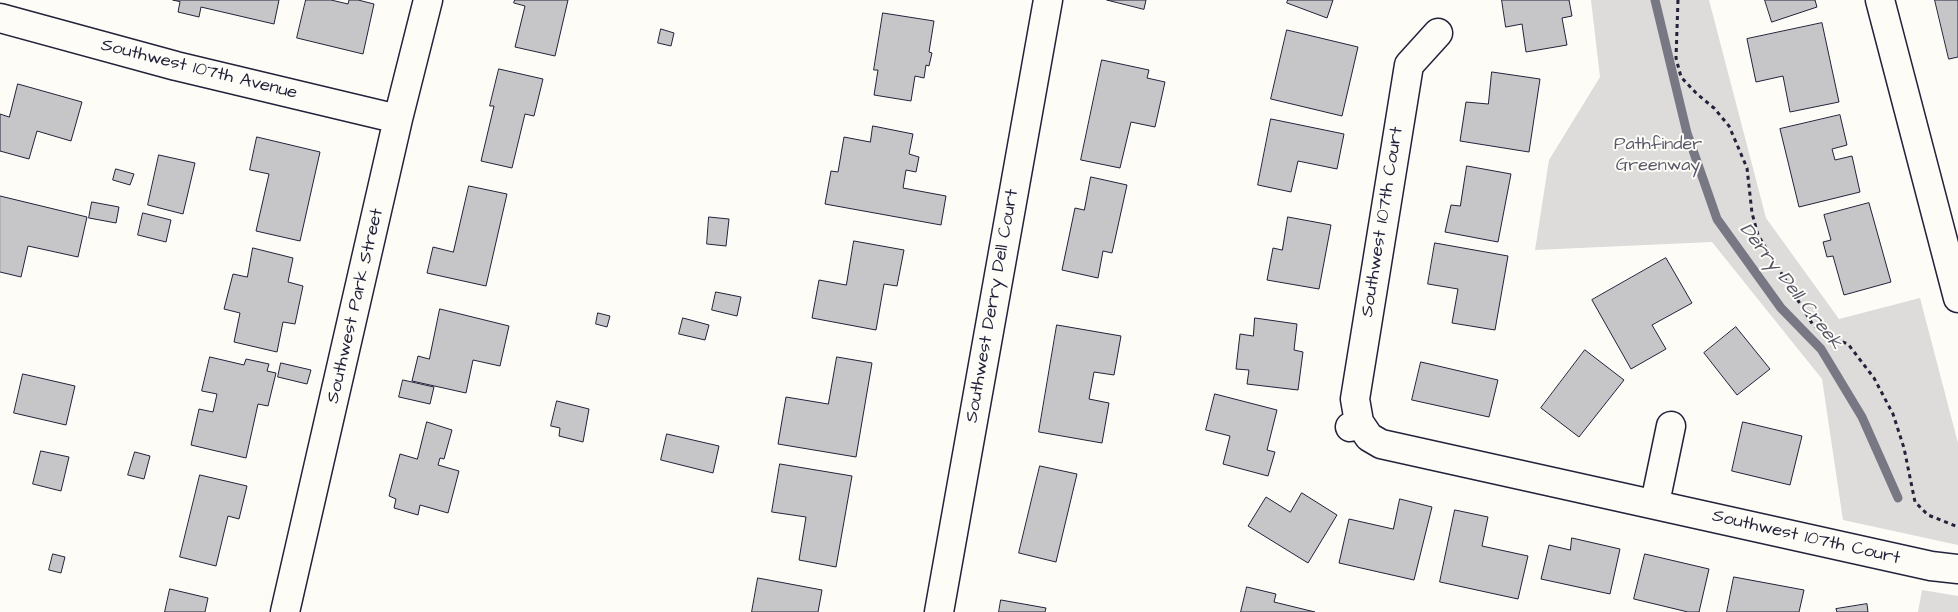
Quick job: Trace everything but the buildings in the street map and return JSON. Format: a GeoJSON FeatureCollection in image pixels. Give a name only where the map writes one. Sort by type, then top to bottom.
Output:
{"type":"FeatureCollection","features":[{"type":"Feature","properties":{"kind":"street","name":"Southwest Park Street"},"geometry":{"type":"LineString","coordinates":[[285,612],[398,119],[428,0]]}},
{"type":"Feature","properties":{"kind":"street","name":"Southwest Derry Dell Court"},"geometry":{"type":"LineString","coordinates":[[939,612],[1048,0]]}},
{"type":"Feature","properties":{"kind":"street"},"geometry":{"type":"LineString","coordinates":[[1880,0],[1958,298]]}},
{"type":"Feature","properties":{"kind":"street","name":"Southwest 107th Avenue"},"geometry":{"type":"LineString","coordinates":[[0,18],[176,66],[398,119]]}},
{"type":"Feature","properties":{"kind":"street","name":"Southwest 107th Court"},"geometry":{"type":"LineString","coordinates":[[1438,33],[1409,66],[1355,399],[1354,424],[1369,438],[1381,444],[1655,503],[1931,566],[1958,569]]}},
{"type":"Feature","properties":{"kind":"street"},"geometry":{"type":"LineString","coordinates":[[1655,503],[1671,426]]}},
{"type":"Feature","properties":{"kind":"path"},"geometry":{"type":"LineString","coordinates":[[1678,0],[1676,58],[1681,77],[1714,108],[1732,133],[1747,168],[1752,213],[1758,235],[1813,325],[1826,335],[1848,344],[1874,378],[1893,414],[1904,448],[1915,502],[1928,515],[1958,527]]}},
{"type":"Feature","properties":{"kind":"green space","name":"Pathfinder Greenway"},"geometry":{"type":"Polygon","coordinates":[[[1591,0],[1709,0],[1766,218],[1839,319],[1920,298],[1958,443],[1958,545],[1843,520],[1822,379],[1712,242],[1535,250],[1549,160],[1600,77],[1591,0]]]}},
{"type":"Feature","properties":{"kind":"green space"},"geometry":{"type":"Polygon","coordinates":[[[1922,590],[1958,596],[1958,612],[1918,612],[1922,590]]]}},
{"type":"Feature","properties":{"kind":"waterway","name":"Derry Dell Creek"},"geometry":{"type":"LineString","coordinates":[[1655,0],[1687,133],[1717,219],[1781,308],[1821,349],[1862,417],[1898,498]]}}]}
